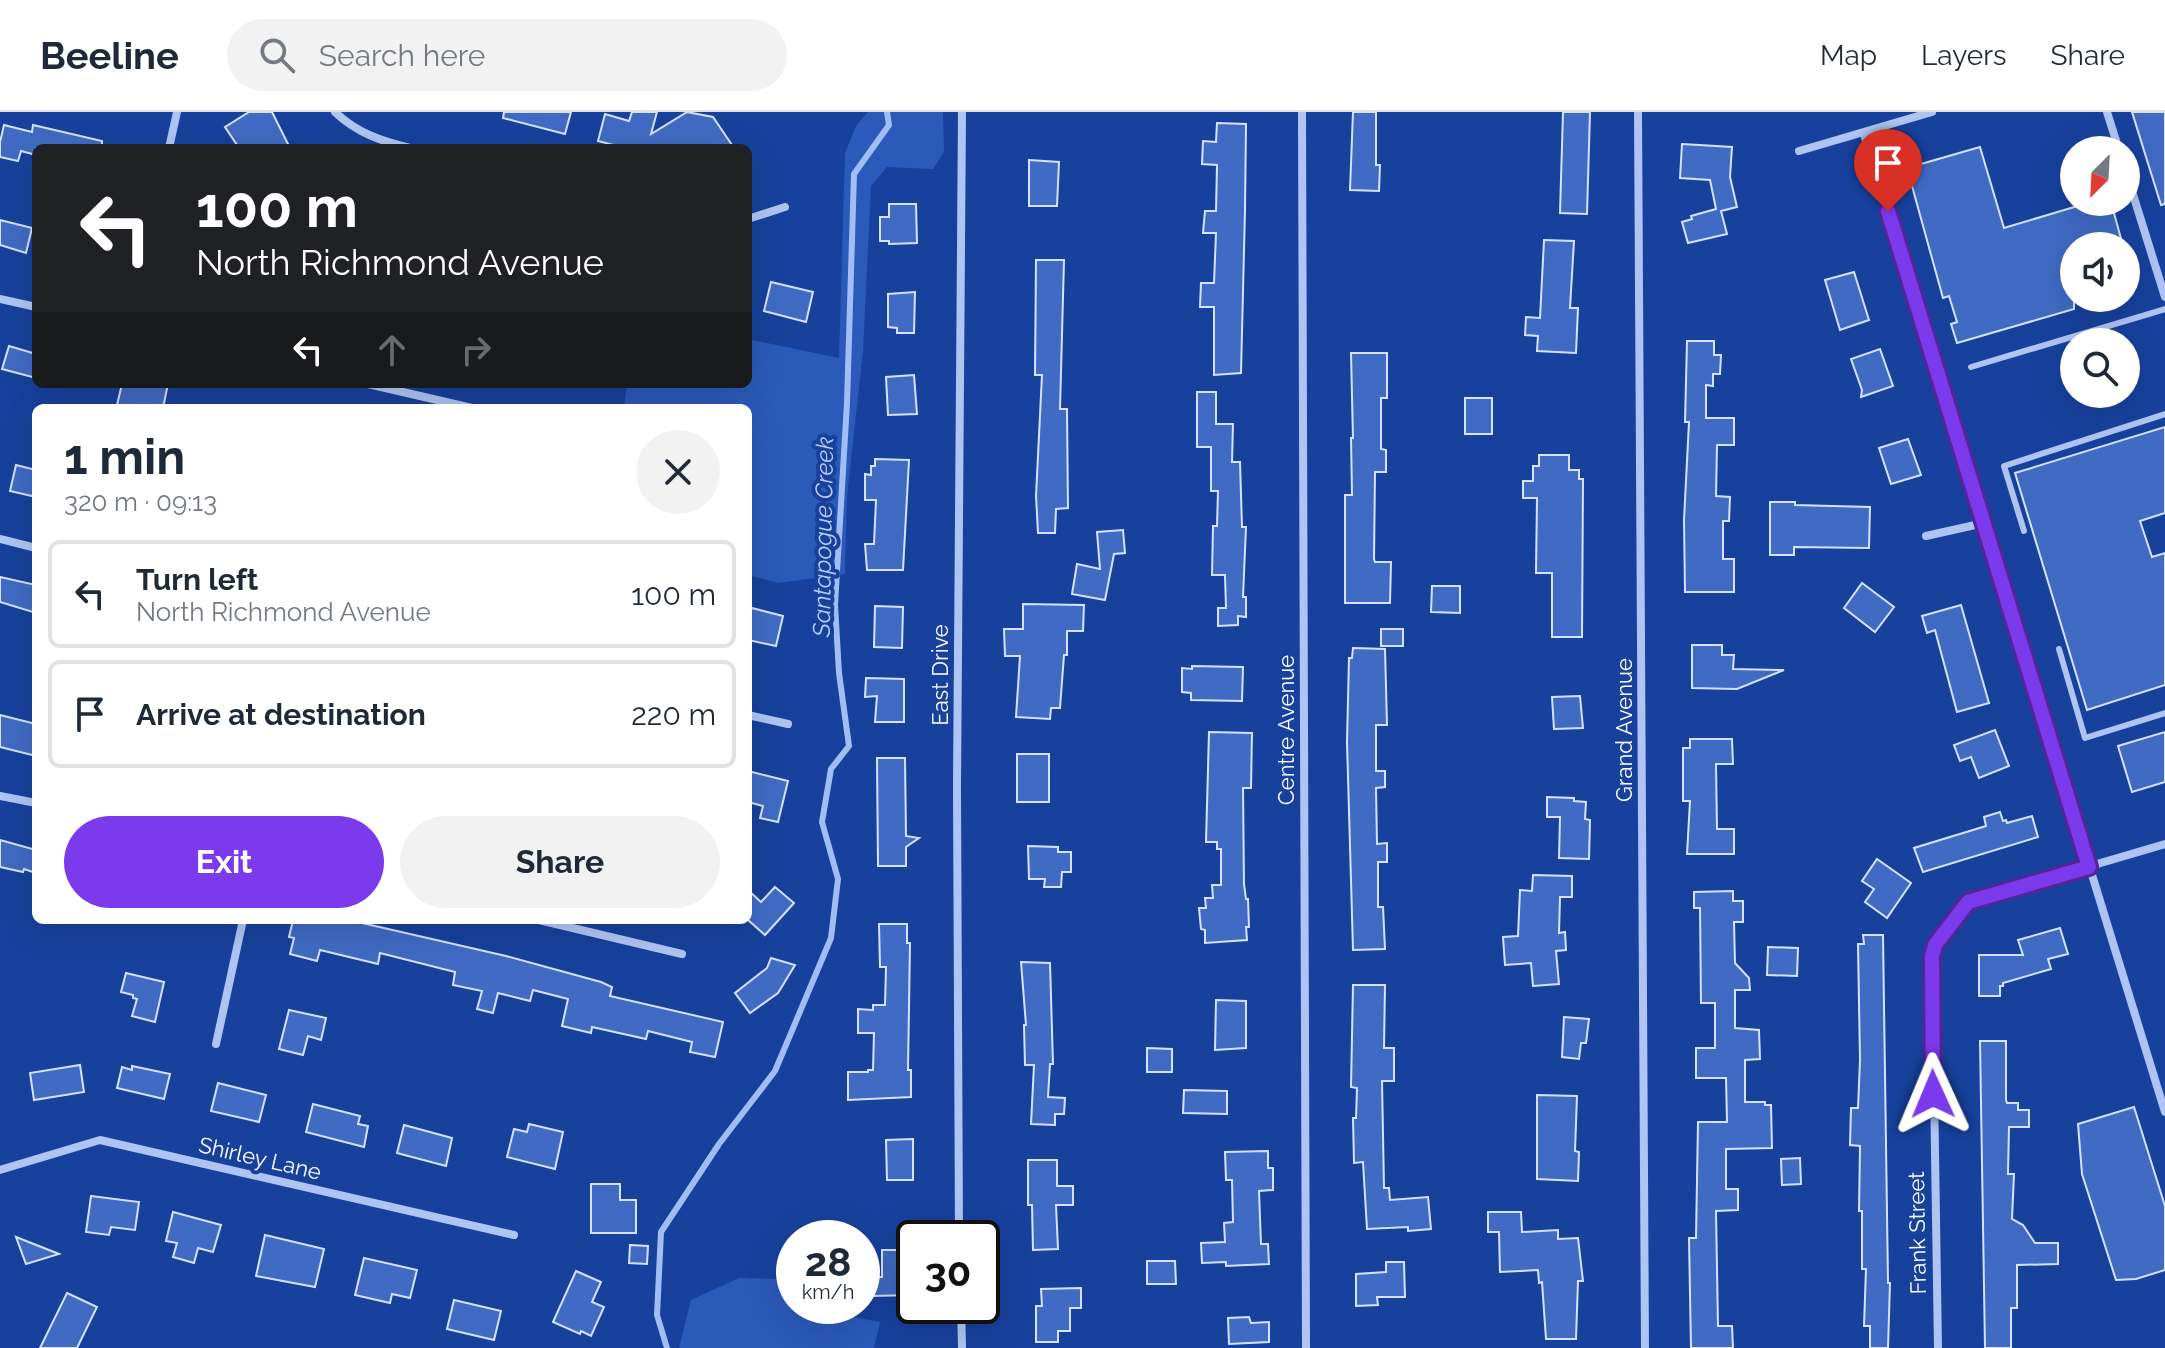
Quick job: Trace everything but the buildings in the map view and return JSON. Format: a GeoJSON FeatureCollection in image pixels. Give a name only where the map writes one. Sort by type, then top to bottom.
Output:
{"type":"FeatureCollection","features":[{"type":"Feature","properties":{"kind":"street"},"geometry":{"type":"LineString","coordinates":[[170,144],[177,112]]}},
{"type":"Feature","properties":{"kind":"street"},"geometry":{"type":"LineString","coordinates":[[335,112],[350,127],[393,144]]}},
{"type":"Feature","properties":{"kind":"street","name":"East Drive"},"geometry":{"type":"LineString","coordinates":[[959,1220],[957,771],[962,112]]}},
{"type":"Feature","properties":{"kind":"street","name":"Centre Avenue"},"geometry":{"type":"LineString","coordinates":[[1302,112],[1306,1348]]}},
{"type":"Feature","properties":{"kind":"street","name":"Grand Avenue"},"geometry":{"type":"LineString","coordinates":[[1638,112],[1645,1348]]}},
{"type":"Feature","properties":{"kind":"street"},"geometry":{"type":"LineString","coordinates":[[1799,151],[1932,112]]}},
{"type":"Feature","properties":{"kind":"street"},"geometry":{"type":"LineString","coordinates":[[2107,112],[2115,136]]}},
{"type":"Feature","properties":{"kind":"street"},"geometry":{"type":"LineString","coordinates":[[1864,134],[2165,1112]]}},
{"type":"Feature","properties":{"kind":"street"},"geometry":{"type":"LineString","coordinates":[[752,218],[785,207]]}},
{"type":"Feature","properties":{"kind":"street"},"geometry":{"type":"LineString","coordinates":[[2140,216],[2165,297]]}},
{"type":"Feature","properties":{"kind":"street"},"geometry":{"type":"LineString","coordinates":[[0,299],[32,306]]}},
{"type":"Feature","properties":{"kind":"street"},"geometry":{"type":"LineString","coordinates":[[385,388],[455,404]]}},
{"type":"Feature","properties":{"kind":"street"},"geometry":{"type":"LineString","coordinates":[[1926,536],[1984,523]]}},
{"type":"Feature","properties":{"kind":"street"},"geometry":{"type":"LineString","coordinates":[[0,539],[32,547]]}},
{"type":"Feature","properties":{"kind":"street"},"geometry":{"type":"LineString","coordinates":[[752,716],[788,724]]}},
{"type":"Feature","properties":{"kind":"street"},"geometry":{"type":"LineString","coordinates":[[0,796],[32,802]]}},
{"type":"Feature","properties":{"kind":"street","name":"Frank Street"},"geometry":{"type":"LineString","coordinates":[[1938,1348],[1932,971],[1935,945],[1968,902],[2165,844]]}},
{"type":"Feature","properties":{"kind":"street"},"geometry":{"type":"LineString","coordinates":[[216,1044],[242,924]]}},
{"type":"Feature","properties":{"kind":"street"},"geometry":{"type":"LineString","coordinates":[[556,924],[682,954]]}},
{"type":"Feature","properties":{"kind":"street","name":"Shirley Lane"},"geometry":{"type":"LineString","coordinates":[[0,1170],[100,1140],[514,1235]]}},
{"type":"Feature","properties":{"kind":"street"},"geometry":{"type":"LineString","coordinates":[[961,1324],[962,1348]]}},
{"type":"Feature","properties":{"kind":"lane"},"geometry":{"type":"LineString","coordinates":[[1971,367],[2165,309]]}},
{"type":"Feature","properties":{"kind":"lane"},"geometry":{"type":"LineString","coordinates":[[2024,531],[2004,466],[2165,414]]}},
{"type":"Feature","properties":{"kind":"lane"},"geometry":{"type":"LineString","coordinates":[[2059,649],[2085,738],[2165,713]]}},
{"type":"Feature","properties":{"kind":"shaded area"},"geometry":{"type":"Polygon","coordinates":[[[868,112],[943,112],[944,152],[933,169],[887,167],[871,186],[863,351],[847,496],[845,574],[778,583],[752,576],[752,404],[624,404],[626,388],[752,388],[752,340],[839,358],[845,153],[856,126],[868,112]]]}},
{"type":"Feature","properties":{"kind":"shaded area"},"geometry":{"type":"Polygon","coordinates":[[[739,1278],[776,1279],[776,1324],[880,1324],[874,1348],[679,1348],[691,1300],[739,1278]]]}},
{"type":"Feature","properties":{"kind":"waterway","name":"Santapogue Creek"},"geometry":{"type":"LineString","coordinates":[[667,1348],[657,1315],[661,1232],[719,1144],[775,1071],[831,938],[838,879],[822,822],[831,769],[849,746],[839,673],[835,605],[847,403],[854,174],[889,125],[887,112]]}},
{"type":"Feature","properties":{"kind":"route"},"geometry":{"type":"LineString","coordinates":[[1888,211],[2089,867],[1968,902],[1935,945],[1932,956],[1933,1094]]}}]}
